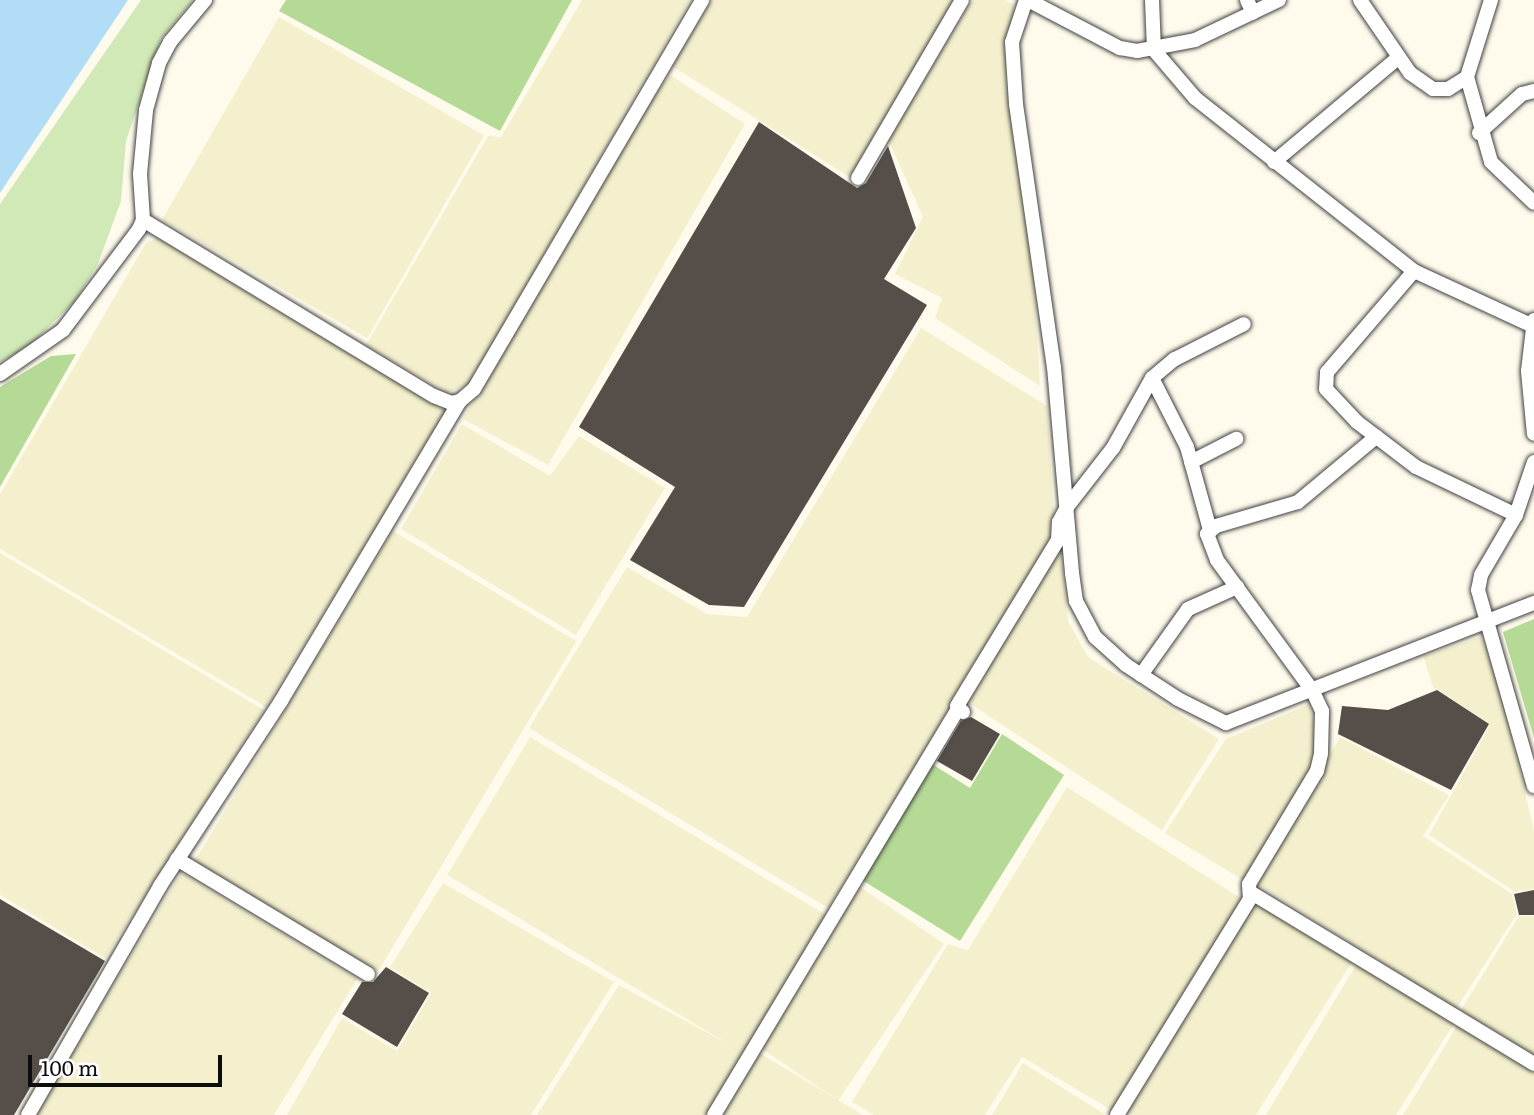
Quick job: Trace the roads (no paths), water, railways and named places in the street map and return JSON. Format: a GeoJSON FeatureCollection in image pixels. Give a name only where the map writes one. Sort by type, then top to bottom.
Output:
{"type":"FeatureCollection","features":[{"type":"Feature","properties":{"kind":"street"},"geometry":{"type":"LineString","coordinates":[[0,374],[63,330],[143,220],[140,174],[146,110],[159,63],[205,0]]}},
{"type":"Feature","properties":{"kind":"street"},"geometry":{"type":"LineString","coordinates":[[28,1115],[177,859],[281,701],[460,401],[474,389],[702,0]]}},
{"type":"Feature","properties":{"kind":"street"},"geometry":{"type":"LineString","coordinates":[[858,177],[961,0]]}},
{"type":"Feature","properties":{"kind":"street"},"geometry":{"type":"LineString","coordinates":[[1279,0],[1250,7],[1195,40],[1154,50],[1120,48],[1027,0],[1015,28],[1012,60],[1054,367],[1073,582],[1084,621],[1107,649],[1141,675],[1199,711],[1226,723],[1487,624],[1534,603]]}},
{"type":"Feature","properties":{"kind":"street"},"geometry":{"type":"LineString","coordinates":[[1152,0],[1154,50],[1195,98],[1414,271],[1533,323],[1531,345],[1534,434]]}},
{"type":"Feature","properties":{"kind":"street"},"geometry":{"type":"LineString","coordinates":[[1360,0],[1409,73],[1433,89],[1448,89],[1467,77]]}},
{"type":"Feature","properties":{"kind":"street"},"geometry":{"type":"LineString","coordinates":[[1486,4],[1467,77],[1479,133],[1502,178],[1534,203]]}},
{"type":"Feature","properties":{"kind":"street"},"geometry":{"type":"LineString","coordinates":[[1274,162],[1399,57]]}},
{"type":"Feature","properties":{"kind":"street"},"geometry":{"type":"LineString","coordinates":[[1479,133],[1522,94],[1534,90]]}},
{"type":"Feature","properties":{"kind":"street"},"geometry":{"type":"LineString","coordinates":[[143,220],[434,396],[451,403],[460,401]]}},
{"type":"Feature","properties":{"kind":"street"},"geometry":{"type":"LineString","coordinates":[[1414,271],[1324,377],[1331,397],[1376,437],[1438,479],[1516,515]]}},
{"type":"Feature","properties":{"kind":"street"},"geometry":{"type":"LineString","coordinates":[[714,1115],[960,711],[1058,540],[1059,522],[1067,507],[1113,448],[1152,378],[1175,359],[1244,324]]}},
{"type":"Feature","properties":{"kind":"street"},"geometry":{"type":"LineString","coordinates":[[1119,1115],[1251,892],[1249,884],[1317,771],[1322,711],[1312,690],[1211,551],[1210,530],[1191,462],[1174,418],[1152,378]]}},
{"type":"Feature","properties":{"kind":"street"},"geometry":{"type":"LineString","coordinates":[[1210,530],[1298,502],[1376,437]]}},
{"type":"Feature","properties":{"kind":"street"},"geometry":{"type":"LineString","coordinates":[[1191,462],[1236,439]]}},
{"type":"Feature","properties":{"kind":"street"},"geometry":{"type":"LineString","coordinates":[[1534,462],[1516,515],[1478,583],[1487,624],[1534,786]]}},
{"type":"Feature","properties":{"kind":"street"},"geometry":{"type":"LineString","coordinates":[[1141,675],[1188,609],[1237,587]]}},
{"type":"Feature","properties":{"kind":"street"},"geometry":{"type":"LineString","coordinates":[[177,859],[368,974]]}},
{"type":"Feature","properties":{"kind":"street"},"geometry":{"type":"LineString","coordinates":[[1251,892],[1534,1064]]}},
{"type":"Feature","properties":{"kind":"water"},"geometry":{"type":"Polygon","coordinates":[[[0,0],[128,0],[0,193],[0,0]]]}}]}
